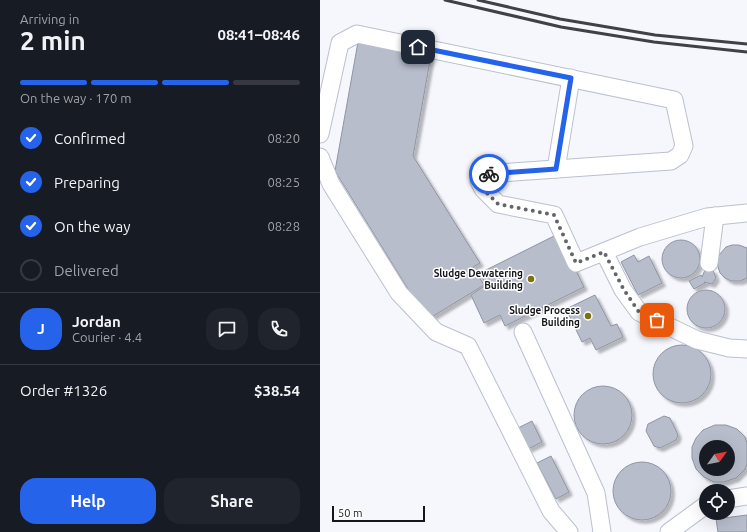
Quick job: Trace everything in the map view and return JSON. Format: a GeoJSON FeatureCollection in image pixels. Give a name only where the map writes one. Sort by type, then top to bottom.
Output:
{"type":"FeatureCollection","features":[{"type":"Feature","properties":{"kind":"lane"},"geometry":{"type":"LineString","coordinates":[[320,134],[340,44],[357,34],[674,100],[684,146],[680,156],[671,161],[485,174],[480,177],[479,181],[483,189],[498,204],[554,215],[576,263],[640,237],[707,216],[747,213]]}},
{"type":"Feature","properties":{"kind":"lane"},"geometry":{"type":"LineString","coordinates":[[556,169],[571,78]]}},
{"type":"Feature","properties":{"kind":"lane"},"geometry":{"type":"LineString","coordinates":[[320,157],[331,184],[399,293],[436,332],[468,346],[551,510],[569,532]]}},
{"type":"Feature","properties":{"kind":"lane"},"geometry":{"type":"LineString","coordinates":[[709,264],[715,216]]}},
{"type":"Feature","properties":{"kind":"lane"},"geometry":{"type":"LineString","coordinates":[[604,252],[624,290],[639,312],[697,340],[729,348],[747,349]]}},
{"type":"Feature","properties":{"kind":"lane"},"geometry":{"type":"LineString","coordinates":[[523,332],[596,493],[602,532]]}},
{"type":"Feature","properties":{"kind":"lane"},"geometry":{"type":"LineString","coordinates":[[735,498],[747,496]]}},
{"type":"Feature","properties":{"kind":"lane"},"geometry":{"type":"LineString","coordinates":[[669,532],[699,510]]}},
{"type":"Feature","properties":{"kind":"building"},"geometry":{"type":"Polygon","coordinates":[[[358,42],[431,55],[413,156],[480,263],[473,267],[484,285],[430,318],[419,301],[416,302],[335,171],[358,42]]]}},
{"type":"Feature","properties":{"kind":"building","name":"Sludge Dewatering Building"},"geometry":{"type":"Polygon","coordinates":[[[558,234],[584,287],[505,326],[500,315],[484,323],[471,295],[486,285],[480,273],[558,234]]]}},
{"type":"Feature","properties":{"kind":"building"},"geometry":{"type":"Polygon","coordinates":[[[681,240],[691,243],[697,249],[700,259],[697,269],[691,275],[681,278],[671,275],[665,269],[662,259],[665,249],[671,243],[681,240]]]}},
{"type":"Feature","properties":{"kind":"building"},"geometry":{"type":"Polygon","coordinates":[[[739,245],[747,248],[747,278],[740,281],[731,281],[725,278],[720,273],[718,267],[717,261],[719,255],[726,247],[739,245]]]}},
{"type":"Feature","properties":{"kind":"building"},"geometry":{"type":"Polygon","coordinates":[[[634,255],[638,262],[649,256],[662,283],[638,295],[621,262],[634,255]]]}},
{"type":"Feature","properties":{"kind":"building"},"geometry":{"type":"Polygon","coordinates":[[[705,270],[713,270],[716,278],[712,284],[704,282],[705,283],[694,289],[689,281],[701,275],[702,277],[705,270]]]}},
{"type":"Feature","properties":{"kind":"building"},"geometry":{"type":"Polygon","coordinates":[[[706,290],[716,293],[722,299],[725,309],[722,319],[716,325],[706,328],[696,325],[690,319],[687,309],[690,299],[696,293],[706,290]]]}},
{"type":"Feature","properties":{"kind":"building","name":"Sludge Process Building"},"geometry":{"type":"Polygon","coordinates":[[[595,295],[611,326],[617,324],[623,337],[596,350],[590,338],[582,342],[566,309],[595,295]]]}},
{"type":"Feature","properties":{"kind":"building"},"geometry":{"type":"Polygon","coordinates":[[[682,345],[693,347],[706,358],[709,363],[711,374],[709,385],[698,398],[693,401],[682,403],[671,401],[658,390],[655,385],[653,374],[655,363],[666,350],[671,347],[682,345]]]}},
{"type":"Feature","properties":{"kind":"building"},"geometry":{"type":"Polygon","coordinates":[[[603,386],[614,388],[627,399],[630,404],[632,415],[630,426],[619,439],[614,442],[603,444],[592,442],[579,431],[576,426],[574,415],[576,404],[587,391],[592,388],[603,386]]]}},
{"type":"Feature","properties":{"kind":"building"},"geometry":{"type":"Polygon","coordinates":[[[664,416],[670,418],[678,435],[676,440],[660,448],[654,446],[646,431],[648,424],[664,416]]]}},
{"type":"Feature","properties":{"kind":"building"},"geometry":{"type":"Polygon","coordinates":[[[532,421],[542,442],[528,449],[518,428],[532,421]]]}},
{"type":"Feature","properties":{"kind":"building"},"geometry":{"type":"Polygon","coordinates":[[[715,425],[726,425],[737,429],[745,437],[747,443],[747,464],[745,469],[736,478],[724,482],[714,482],[704,477],[703,476],[735,476],[735,440],[699,440],[699,472],[696,469],[692,458],[692,447],[696,438],[703,430],[715,425]]]}},
{"type":"Feature","properties":{"kind":"building"},"geometry":{"type":"Polygon","coordinates":[[[551,456],[569,492],[556,499],[537,463],[551,456]]]}},
{"type":"Feature","properties":{"kind":"building"},"geometry":{"type":"Polygon","coordinates":[[[642,462],[653,464],[666,475],[669,480],[671,491],[669,502],[658,515],[653,518],[642,520],[631,518],[618,507],[615,502],[613,491],[615,480],[626,467],[631,464],[642,462]]]}},
{"type":"Feature","properties":{"kind":"building"},"geometry":{"type":"Polygon","coordinates":[[[747,515],[747,532],[718,532],[716,520],[735,520],[735,517],[747,515]]]}},
{"type":"Feature","properties":{"kind":"railway"},"geometry":{"type":"LineString","coordinates":[[445,0],[561,27],[654,42],[747,52]]}},
{"type":"Feature","properties":{"kind":"railway"},"geometry":{"type":"LineString","coordinates":[[478,0],[560,19],[655,35],[747,44]]}},
{"type":"Feature","properties":{"kind":"way so far"},"geometry":{"type":"LineString","coordinates":[[489,174],[485,174],[480,177],[479,181],[483,189],[498,204],[554,215],[576,263],[604,252],[624,290],[639,312],[657,320]]}},
{"type":"Feature","properties":{"kind":"place","name":"Sludge Dewatering Building"},"geometry":{"type":"Point","coordinates":[531,279]}},
{"type":"Feature","properties":{"kind":"place","name":"Sludge Process Building"},"geometry":{"type":"Point","coordinates":[588,316]}},
{"type":"Feature","properties":{"kind":"route"},"geometry":{"type":"LineString","coordinates":[[418,47],[571,78],[556,169],[489,174]]}}]}
